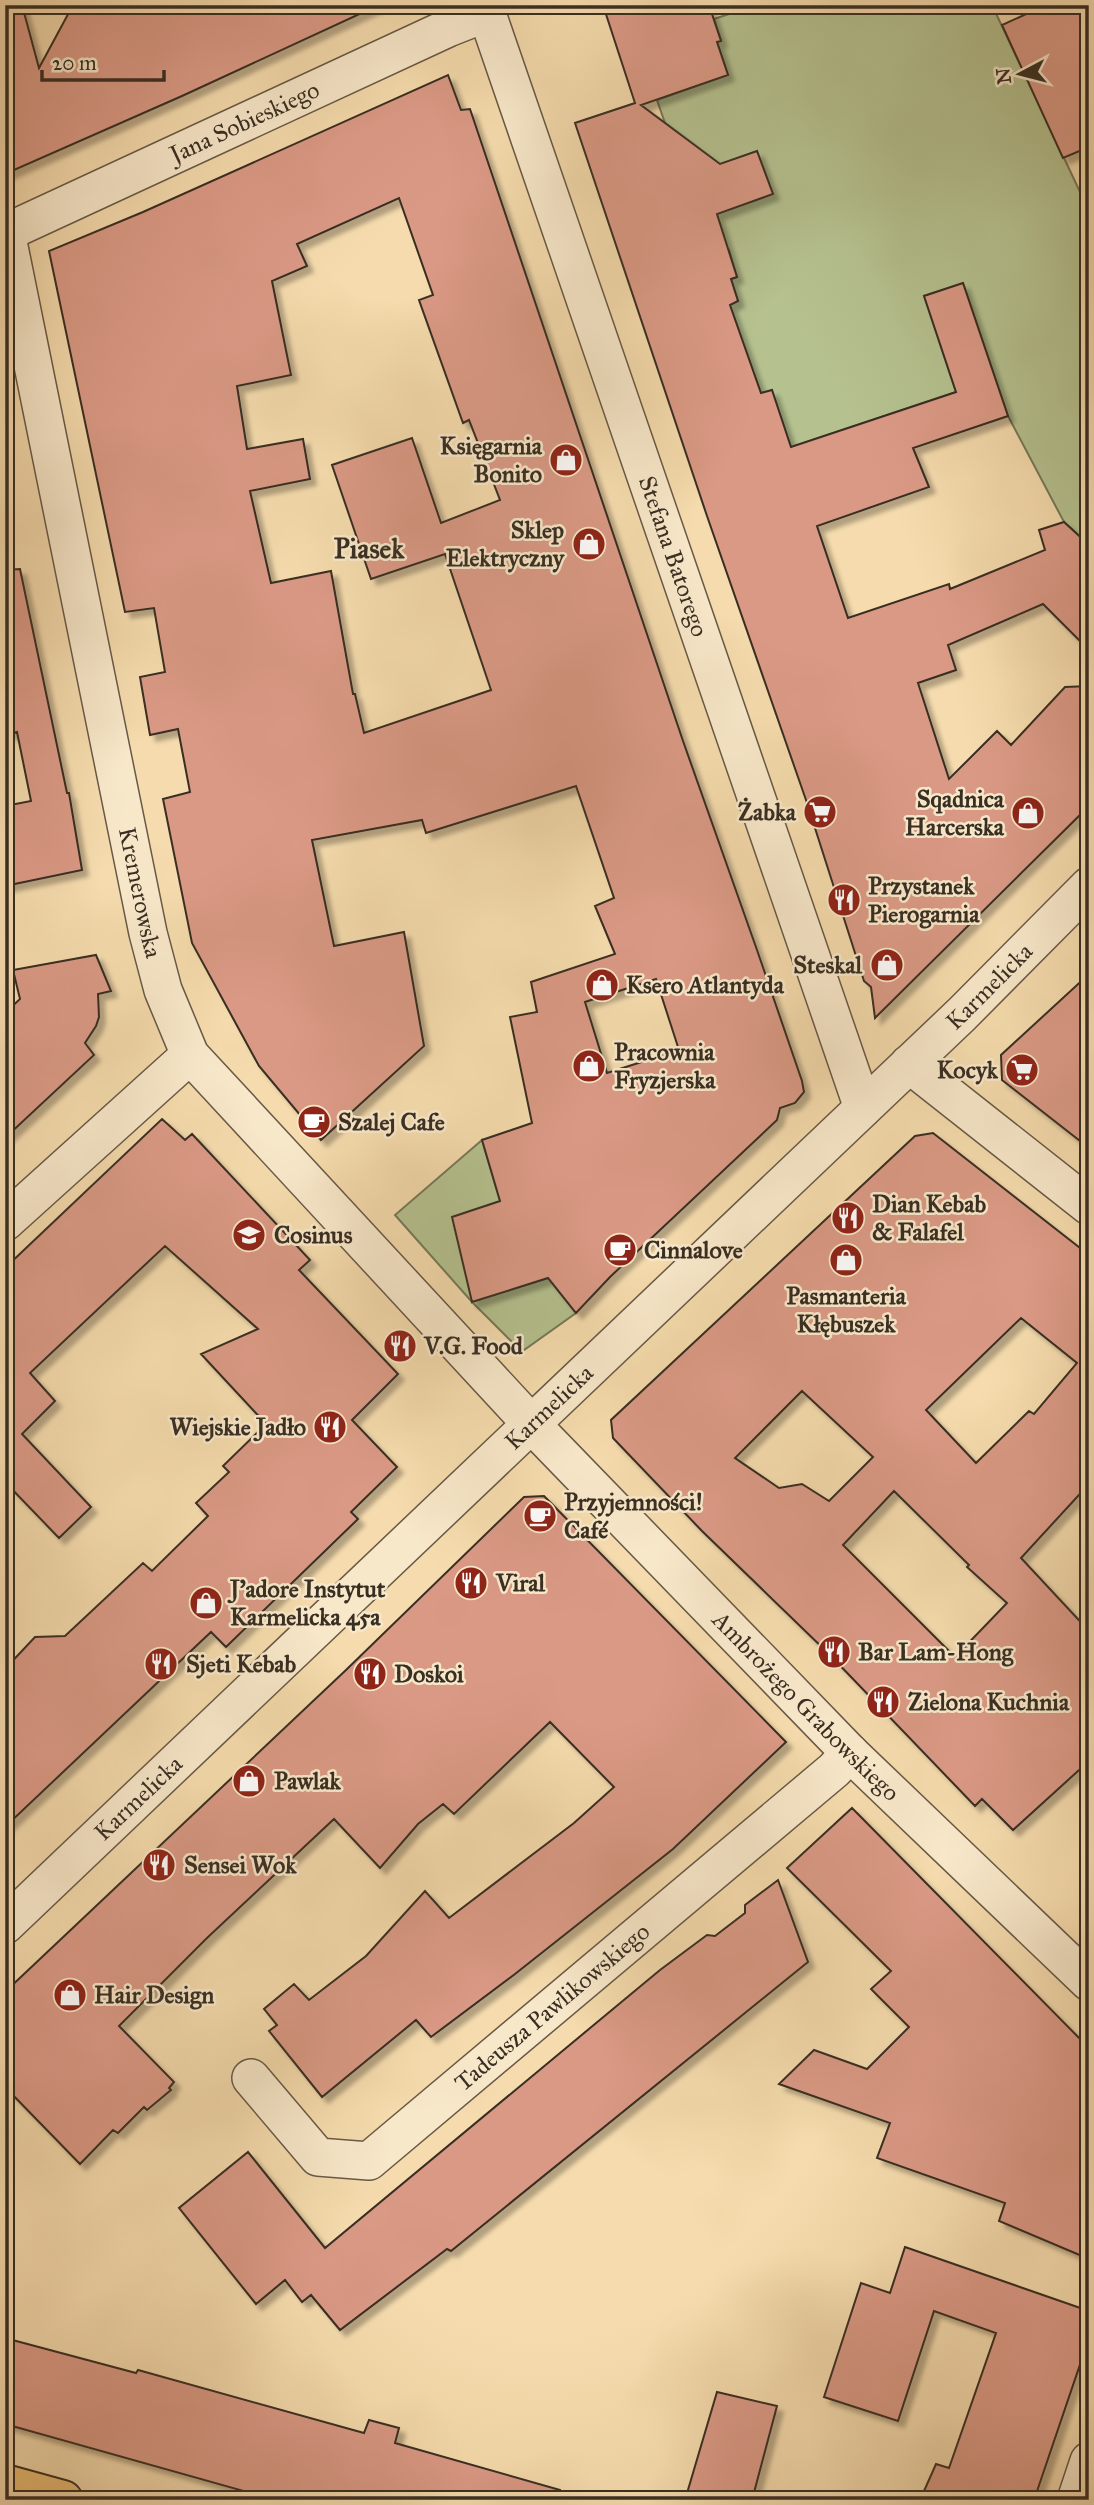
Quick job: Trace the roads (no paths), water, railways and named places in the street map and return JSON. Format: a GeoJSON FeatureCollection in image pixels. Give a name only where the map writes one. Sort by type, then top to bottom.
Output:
{"type":"FeatureCollection","features":[{"type":"Feature","properties":{"kind":"main road"},"geometry":{"type":"LineString","coordinates":[[5,2484],[62,2500]]}},
{"type":"Feature","properties":{"kind":"street","name":"Jana Sobieskiego"},"geometry":{"type":"LineString","coordinates":[[5,232],[485,9]]}},
{"type":"Feature","properties":{"kind":"street","name":"Stefana Batorego"},"geometry":{"type":"LineString","coordinates":[[485,9],[863,1108]]}},
{"type":"Feature","properties":{"kind":"street","name":"Kremerowska"},"geometry":{"type":"LineString","coordinates":[[5,232],[148,933],[163,990],[190,1055],[532,1424]]}},
{"type":"Feature","properties":{"kind":"street","name":"Karmelicka"},"geometry":{"type":"LineString","coordinates":[[5,1926],[909,1064],[1089,886]]}},
{"type":"Feature","properties":{"kind":"street"},"geometry":{"type":"LineString","coordinates":[[5,1222],[190,1055]]}},
{"type":"Feature","properties":{"kind":"street"},"geometry":{"type":"LineString","coordinates":[[909,1064],[1089,1206]]}},
{"type":"Feature","properties":{"kind":"street","name":"Ambrożego Grabowskiego"},"geometry":{"type":"LineString","coordinates":[[532,1424],[850,1753],[1089,1982]]}},
{"type":"Feature","properties":{"kind":"street","name":"Tadeusza Pawlikowskiego"},"geometry":{"type":"LineString","coordinates":[[251,2078],[318,2157],[369,2161],[824,1779],[850,1753]]}},
{"type":"Feature","properties":{"kind":"street"},"geometry":{"type":"LineString","coordinates":[[1076,2500],[1089,2461]]}},
{"type":"Feature","properties":{"kind":"place","name":"Księgarnia Bonito"},"geometry":{"type":"Point","coordinates":[566,460]}},
{"type":"Feature","properties":{"kind":"place","name":"Sklep Elektryczny"},"geometry":{"type":"Point","coordinates":[589,544]}},
{"type":"Feature","properties":{"kind":"place","name":"Żabka"},"geometry":{"type":"Point","coordinates":[820,812]}},
{"type":"Feature","properties":{"kind":"place","name":"Sqadnica Harcerska"},"geometry":{"type":"Point","coordinates":[1028,813]}},
{"type":"Feature","properties":{"kind":"place","name":"Przystanek Pierogarnia"},"geometry":{"type":"Point","coordinates":[844,900]}},
{"type":"Feature","properties":{"kind":"place","name":"Steskal"},"geometry":{"type":"Point","coordinates":[887,965]}},
{"type":"Feature","properties":{"kind":"place","name":"Ksero Atlantyda"},"geometry":{"type":"Point","coordinates":[602,985]}},
{"type":"Feature","properties":{"kind":"place","name":"Pracownia Fryzjerska"},"geometry":{"type":"Point","coordinates":[589,1066]}},
{"type":"Feature","properties":{"kind":"place","name":"Kocyk"},"geometry":{"type":"Point","coordinates":[1022,1070]}},
{"type":"Feature","properties":{"kind":"place","name":"Szalej Cafe"},"geometry":{"type":"Point","coordinates":[314,1122]}},
{"type":"Feature","properties":{"kind":"place","name":"Dian Kebab & Falafel"},"geometry":{"type":"Point","coordinates":[848,1218]}},
{"type":"Feature","properties":{"kind":"place","name":"Cosinus"},"geometry":{"type":"Point","coordinates":[249,1235]}},
{"type":"Feature","properties":{"kind":"place","name":"Cinnalove"},"geometry":{"type":"Point","coordinates":[620,1250]}},
{"type":"Feature","properties":{"kind":"place","name":"Pasmanteria Kłębuszek"},"geometry":{"type":"Point","coordinates":[846,1260]}},
{"type":"Feature","properties":{"kind":"place","name":"V.G. Food"},"geometry":{"type":"Point","coordinates":[400,1346]}},
{"type":"Feature","properties":{"kind":"place","name":"Wiejskie Jadło"},"geometry":{"type":"Point","coordinates":[330,1427]}},
{"type":"Feature","properties":{"kind":"place","name":"Przyjemności! Café"},"geometry":{"type":"Point","coordinates":[540,1516]}},
{"type":"Feature","properties":{"kind":"place","name":"Viral"},"geometry":{"type":"Point","coordinates":[471,1583]}},
{"type":"Feature","properties":{"kind":"place","name":"J'adore Instytut Karmelicka 45a"},"geometry":{"type":"Point","coordinates":[206,1603]}},
{"type":"Feature","properties":{"kind":"place","name":"Bar Lam-Hong"},"geometry":{"type":"Point","coordinates":[834,1652]}},
{"type":"Feature","properties":{"kind":"place","name":"Sjeti Kebab"},"geometry":{"type":"Point","coordinates":[161,1664]}},
{"type":"Feature","properties":{"kind":"place","name":"Doskoi"},"geometry":{"type":"Point","coordinates":[370,1674]}},
{"type":"Feature","properties":{"kind":"place","name":"Zielona Kuchnia"},"geometry":{"type":"Point","coordinates":[883,1702]}},
{"type":"Feature","properties":{"kind":"place","name":"Pawlak"},"geometry":{"type":"Point","coordinates":[249,1781]}},
{"type":"Feature","properties":{"kind":"place","name":"Sensei Wok"},"geometry":{"type":"Point","coordinates":[159,1865]}},
{"type":"Feature","properties":{"kind":"place","name":"Hair Design"},"geometry":{"type":"Point","coordinates":[70,1995]}},
{"type":"Feature","properties":{"kind":"district","name":"Piasek"},"geometry":{"type":"Point","coordinates":[369,548]}}]}
